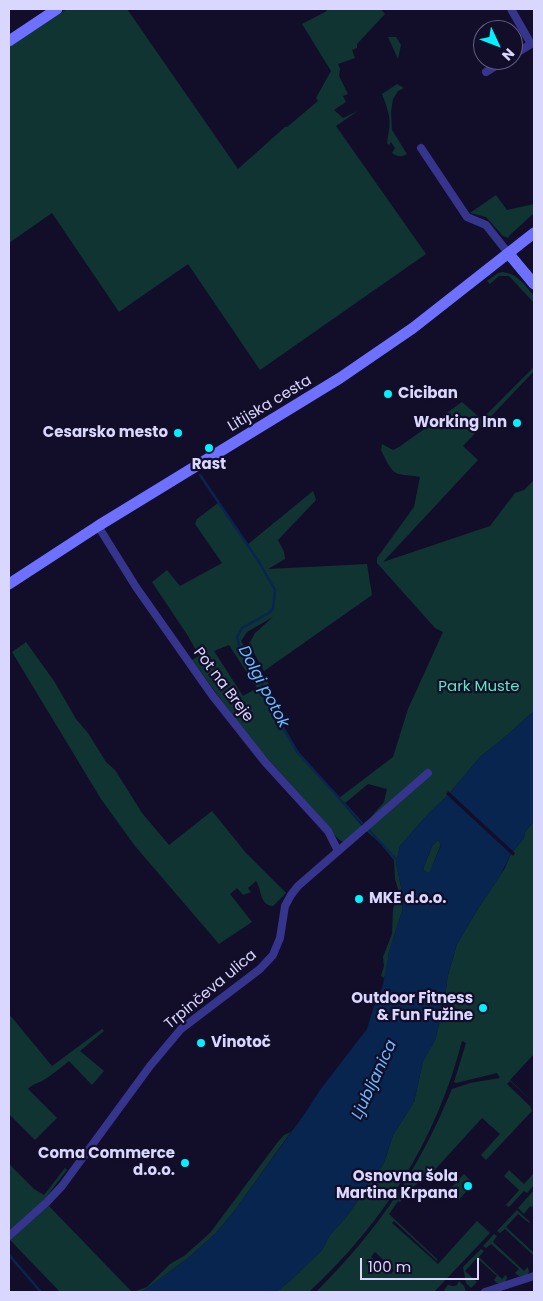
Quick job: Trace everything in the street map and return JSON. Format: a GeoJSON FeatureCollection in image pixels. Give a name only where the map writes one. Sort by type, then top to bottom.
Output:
{"type":"FeatureCollection","features":[{"type":"Feature","properties":{"kind":"main road"},"geometry":{"type":"LineString","coordinates":[[9,41],[57,9]]}},
{"type":"Feature","properties":{"kind":"main road","name":"Litijska cesta"},"geometry":{"type":"LineString","coordinates":[[9,584],[98,526],[340,378],[414,328],[534,233]]}},
{"type":"Feature","properties":{"kind":"main road"},"geometry":{"type":"LineString","coordinates":[[509,254],[534,284]]}},
{"type":"Feature","properties":{"kind":"street"},"geometry":{"type":"LineString","coordinates":[[511,9],[517,20]]}},
{"type":"Feature","properties":{"kind":"street"},"geometry":{"type":"LineString","coordinates":[[523,30],[531,44],[523,49]]}},
{"type":"Feature","properties":{"kind":"street"},"geometry":{"type":"LineString","coordinates":[[421,148],[468,217],[486,225],[509,254]]}},
{"type":"Feature","properties":{"kind":"street","name":"Pot na Breje"},"geometry":{"type":"LineString","coordinates":[[98,526],[136,587],[212,695],[265,762],[328,831],[338,851]]}},
{"type":"Feature","properties":{"kind":"street","name":"Trpinčeva ulica"},"geometry":{"type":"LineString","coordinates":[[9,1236],[62,1186],[150,1066],[181,1029],[260,969],[270,958],[279,944],[285,906],[290,895],[298,886],[428,773]]}},
{"type":"Feature","properties":{"kind":"street"},"geometry":{"type":"LineString","coordinates":[[485,1292],[534,1276]]}},
{"type":"Feature","properties":{"kind":"green space"},"geometry":{"type":"Polygon","coordinates":[[[67,9],[127,9],[238,169],[285,127],[318,101],[316,98],[331,71],[302,24],[327,11],[326,9],[381,9],[385,14],[357,44],[357,48],[352,50],[355,58],[338,64],[340,69],[339,76],[348,94],[343,96],[346,102],[334,110],[343,118],[358,111],[336,126],[426,254],[260,370],[188,264],[119,312],[52,213],[9,243],[9,47],[67,9]]]}},
{"type":"Feature","properties":{"kind":"green space"},"geometry":{"type":"Polygon","coordinates":[[[388,37],[396,37],[401,45],[398,59],[388,37]]]}},
{"type":"Feature","properties":{"kind":"green space"},"geometry":{"type":"Polygon","coordinates":[[[397,84],[404,88],[398,91],[393,99],[391,112],[392,130],[407,154],[401,156],[392,153],[395,148],[391,142],[389,145],[387,143],[389,119],[382,94],[397,84]]]}},
{"type":"Feature","properties":{"kind":"green space"},"geometry":{"type":"Polygon","coordinates":[[[496,195],[507,210],[534,204],[534,213],[508,238],[503,236],[486,217],[470,213],[496,195]]]}},
{"type":"Feature","properties":{"kind":"green space"},"geometry":{"type":"Polygon","coordinates":[[[503,272],[513,275],[521,281],[534,296],[534,303],[509,276],[499,276],[490,284],[487,281],[498,273],[503,272]]]}},
{"type":"Feature","properties":{"kind":"green space","name":"Park Muste"},"geometry":{"type":"Polygon","coordinates":[[[534,367],[534,371],[463,446],[478,460],[383,562],[490,526],[515,493],[524,490],[534,480],[534,711],[480,757],[448,795],[428,814],[400,846],[396,863],[403,897],[402,911],[389,952],[384,978],[381,976],[384,966],[383,957],[392,934],[393,910],[398,889],[395,879],[394,860],[379,842],[365,830],[375,821],[371,817],[384,802],[387,789],[368,784],[344,804],[339,798],[393,757],[408,709],[443,632],[435,628],[377,563],[377,558],[414,507],[420,477],[396,473],[388,464],[381,450],[382,444],[393,450],[399,447],[462,402],[480,418],[485,416],[534,367]]]}},
{"type":"Feature","properties":{"kind":"green space"},"geometry":{"type":"Polygon","coordinates":[[[313,491],[316,500],[278,540],[285,559],[268,569],[367,564],[372,595],[264,671],[249,644],[255,633],[273,617],[247,632],[241,641],[269,684],[263,690],[292,744],[362,826],[343,842],[338,839],[249,738],[192,660],[199,656],[152,582],[167,570],[180,586],[222,563],[195,524],[197,519],[218,503],[247,545],[313,491]],[[229,645],[214,651],[243,696],[257,688],[229,645]]]}},
{"type":"Feature","properties":{"kind":"green space"},"geometry":{"type":"Polygon","coordinates":[[[26,642],[54,681],[76,719],[88,733],[106,762],[115,770],[142,813],[169,845],[212,811],[246,853],[286,893],[273,906],[265,903],[256,881],[248,888],[251,892],[243,895],[237,888],[230,894],[252,922],[219,944],[135,846],[101,799],[12,652],[26,642]]]}},
{"type":"Feature","properties":{"kind":"green space"},"geometry":{"type":"Polygon","coordinates":[[[534,821],[534,1054],[510,1080],[534,1103],[510,1081],[507,1084],[530,1106],[532,1111],[486,1160],[481,1155],[500,1134],[482,1118],[431,1174],[428,1172],[400,1202],[398,1201],[389,1214],[438,1260],[394,1221],[392,1223],[438,1264],[477,1221],[490,1233],[434,1292],[316,1292],[339,1269],[378,1222],[395,1198],[411,1173],[452,1089],[470,1083],[500,1078],[497,1073],[454,1082],[466,1043],[462,1041],[438,1113],[404,1178],[384,1208],[336,1265],[309,1292],[276,1292],[322,1250],[330,1235],[347,1216],[384,1163],[393,1135],[414,1102],[423,1061],[435,1040],[443,1009],[448,975],[457,944],[505,868],[511,854],[524,838],[525,832],[534,821]],[[375,1252],[371,1257],[391,1274],[394,1270],[375,1252]]]}},
{"type":"Feature","properties":{"kind":"green space"},"geometry":{"type":"Polygon","coordinates":[[[438,840],[441,844],[430,872],[427,873],[423,869],[432,846],[438,840]]]}},
{"type":"Feature","properties":{"kind":"green space"},"geometry":{"type":"Polygon","coordinates":[[[9,1014],[52,1066],[102,1029],[104,1031],[80,1051],[104,1071],[92,1085],[69,1061],[28,1089],[57,1118],[35,1140],[9,1114],[9,1014]]]}},
{"type":"Feature","properties":{"kind":"green space"},"geometry":{"type":"Polygon","coordinates":[[[291,1132],[232,1214],[215,1234],[188,1258],[146,1289],[140,1292],[133,1292],[147,1287],[170,1264],[184,1256],[210,1233],[277,1143],[284,1135],[291,1132]]]}},
{"type":"Feature","properties":{"kind":"green space"},"geometry":{"type":"Polygon","coordinates":[[[9,1164],[34,1189],[44,1195],[65,1168],[67,1170],[43,1201],[9,1231],[9,1164]]]}},
{"type":"Feature","properties":{"kind":"green space"},"geometry":{"type":"Polygon","coordinates":[[[509,1170],[524,1184],[534,1173],[534,1185],[527,1193],[524,1191],[509,1207],[506,1205],[519,1190],[504,1176],[509,1170]]]}},
{"type":"Feature","properties":{"kind":"green space"},"geometry":{"type":"Polygon","coordinates":[[[464,1174],[473,1183],[459,1200],[448,1191],[464,1174]]]}},
{"type":"Feature","properties":{"kind":"green space"},"geometry":{"type":"Polygon","coordinates":[[[534,1190],[534,1205],[530,1206],[524,1214],[518,1208],[534,1190]]]}},
{"type":"Feature","properties":{"kind":"green space"},"geometry":{"type":"Polygon","coordinates":[[[49,1206],[132,1292],[60,1292],[10,1240],[49,1206]]]}},
{"type":"Feature","properties":{"kind":"green space"},"geometry":{"type":"Polygon","coordinates":[[[517,1210],[530,1222],[518,1214],[506,1227],[534,1253],[534,1256],[505,1229],[500,1233],[497,1231],[517,1210]]]}},
{"type":"Feature","properties":{"kind":"green space"},"geometry":{"type":"Polygon","coordinates":[[[494,1234],[497,1236],[493,1242],[524,1271],[528,1267],[529,1272],[527,1275],[519,1276],[515,1273],[519,1269],[491,1244],[486,1248],[483,1246],[494,1234]]]}},
{"type":"Feature","properties":{"kind":"green space"},"geometry":{"type":"Polygon","coordinates":[[[481,1249],[484,1251],[479,1257],[502,1279],[506,1275],[505,1283],[497,1283],[494,1280],[497,1276],[477,1258],[465,1271],[477,1282],[471,1288],[466,1283],[463,1267],[481,1249]]]}},
{"type":"Feature","properties":{"kind":"green space"},"geometry":{"type":"Polygon","coordinates":[[[459,1281],[464,1286],[466,1292],[447,1292],[444,1290],[448,1285],[457,1285],[459,1281]]]}},
{"type":"Feature","properties":{"kind":"water","name":"Ljubljanica"},"geometry":{"type":"Polygon","coordinates":[[[534,711],[534,821],[525,832],[524,838],[511,854],[499,878],[457,944],[448,975],[443,1009],[435,1040],[423,1062],[414,1102],[393,1135],[384,1163],[347,1216],[330,1235],[322,1250],[276,1292],[140,1292],[188,1258],[215,1234],[232,1214],[320,1090],[367,1029],[374,1006],[378,1001],[389,952],[402,911],[403,897],[396,863],[400,846],[428,814],[448,795],[480,757],[534,711]],[[438,840],[432,846],[423,869],[427,873],[430,871],[441,845],[438,840]]]}},
{"type":"Feature","properties":{"kind":"pier"},"geometry":{"type":"Polygon","coordinates":[[[448,791],[515,853],[513,856],[446,794],[448,791]]]}},
{"type":"Feature","properties":{"kind":"waterway","name":"Dolgi potok"},"geometry":{"type":"LineString","coordinates":[[200,475],[259,562],[275,590],[273,609],[242,628],[237,637],[240,649],[262,680],[263,694],[298,753],[362,823]]}},
{"type":"Feature","properties":{"kind":"waterway","name":"Dolgi potok"},"geometry":{"type":"LineString","coordinates":[[368,829],[398,861]]}},
{"type":"Feature","properties":{"kind":"waterway"},"geometry":{"type":"LineString","coordinates":[[9,1255],[41,1292]]}},
{"type":"Feature","properties":{"kind":"place","name":"Ciciban"},"geometry":{"type":"Point","coordinates":[388,394]}},
{"type":"Feature","properties":{"kind":"place","name":"Working Inn"},"geometry":{"type":"Point","coordinates":[517,423]}},
{"type":"Feature","properties":{"kind":"place","name":"Cesarsko mesto"},"geometry":{"type":"Point","coordinates":[178,433]}},
{"type":"Feature","properties":{"kind":"place","name":"Rast"},"geometry":{"type":"Point","coordinates":[209,448]}},
{"type":"Feature","properties":{"kind":"place","name":"MKE d.o.o."},"geometry":{"type":"Point","coordinates":[359,899]}},
{"type":"Feature","properties":{"kind":"place","name":"Outdoor Fitness & Fun Fužine"},"geometry":{"type":"Point","coordinates":[483,1008]}},
{"type":"Feature","properties":{"kind":"place","name":"Vinotoč"},"geometry":{"type":"Point","coordinates":[201,1043]}},
{"type":"Feature","properties":{"kind":"place","name":"Coma Commerce d.o.o."},"geometry":{"type":"Point","coordinates":[185,1163]}},
{"type":"Feature","properties":{"kind":"place","name":"Osnovna šola Martina Krpana"},"geometry":{"type":"Point","coordinates":[468,1186]}}]}
